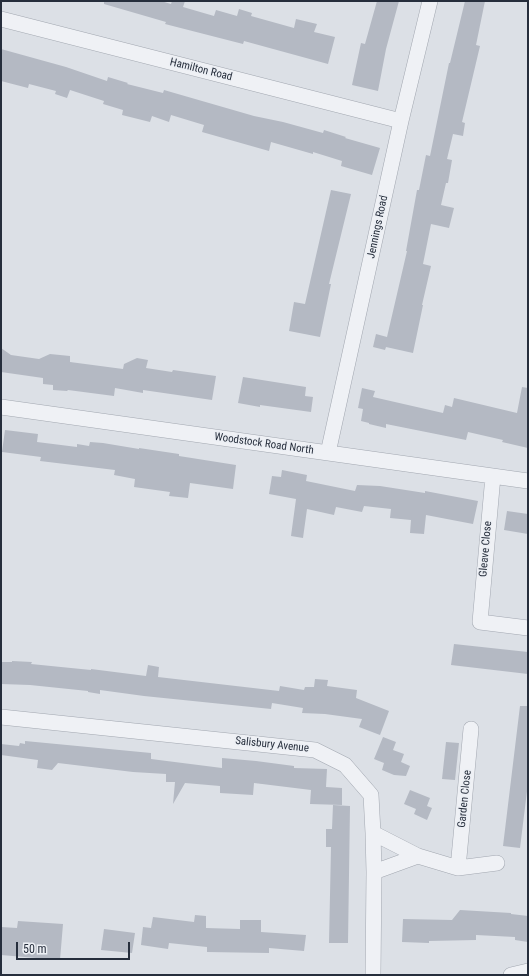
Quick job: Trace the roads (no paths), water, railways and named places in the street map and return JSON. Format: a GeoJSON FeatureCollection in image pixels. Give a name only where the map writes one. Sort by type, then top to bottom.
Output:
{"type":"FeatureCollection","features":[{"type":"Feature","properties":{"kind":"street","name":"Jennings Road"},"geometry":{"type":"LineString","coordinates":[[328,453],[401,121],[430,1]]}},
{"type":"Feature","properties":{"kind":"street","name":"Hamilton Road"},"geometry":{"type":"LineString","coordinates":[[1,19],[401,121]]}},
{"type":"Feature","properties":{"kind":"street","name":"Woodstock Road North"},"geometry":{"type":"LineString","coordinates":[[1,407],[528,481]]}},
{"type":"Feature","properties":{"kind":"street","name":"Gleave Close"},"geometry":{"type":"LineString","coordinates":[[492,476],[473,623],[528,628]]}},
{"type":"Feature","properties":{"kind":"street","name":"Salisbury Avenue"},"geometry":{"type":"LineString","coordinates":[[1,717],[315,750],[345,764],[370,795],[374,833],[373,975]]}},
{"type":"Feature","properties":{"kind":"street","name":"Garden Close"},"geometry":{"type":"LineString","coordinates":[[458,868],[471,729]]}},
{"type":"Feature","properties":{"kind":"street"},"geometry":{"type":"LineString","coordinates":[[374,833],[418,856],[458,868],[497,863]]}},
{"type":"Feature","properties":{"kind":"street"},"geometry":{"type":"LineString","coordinates":[[374,872],[418,856]]}},
{"type":"Feature","properties":{"kind":"street"},"geometry":{"type":"LineString","coordinates":[[511,975],[528,971]]}}]}
